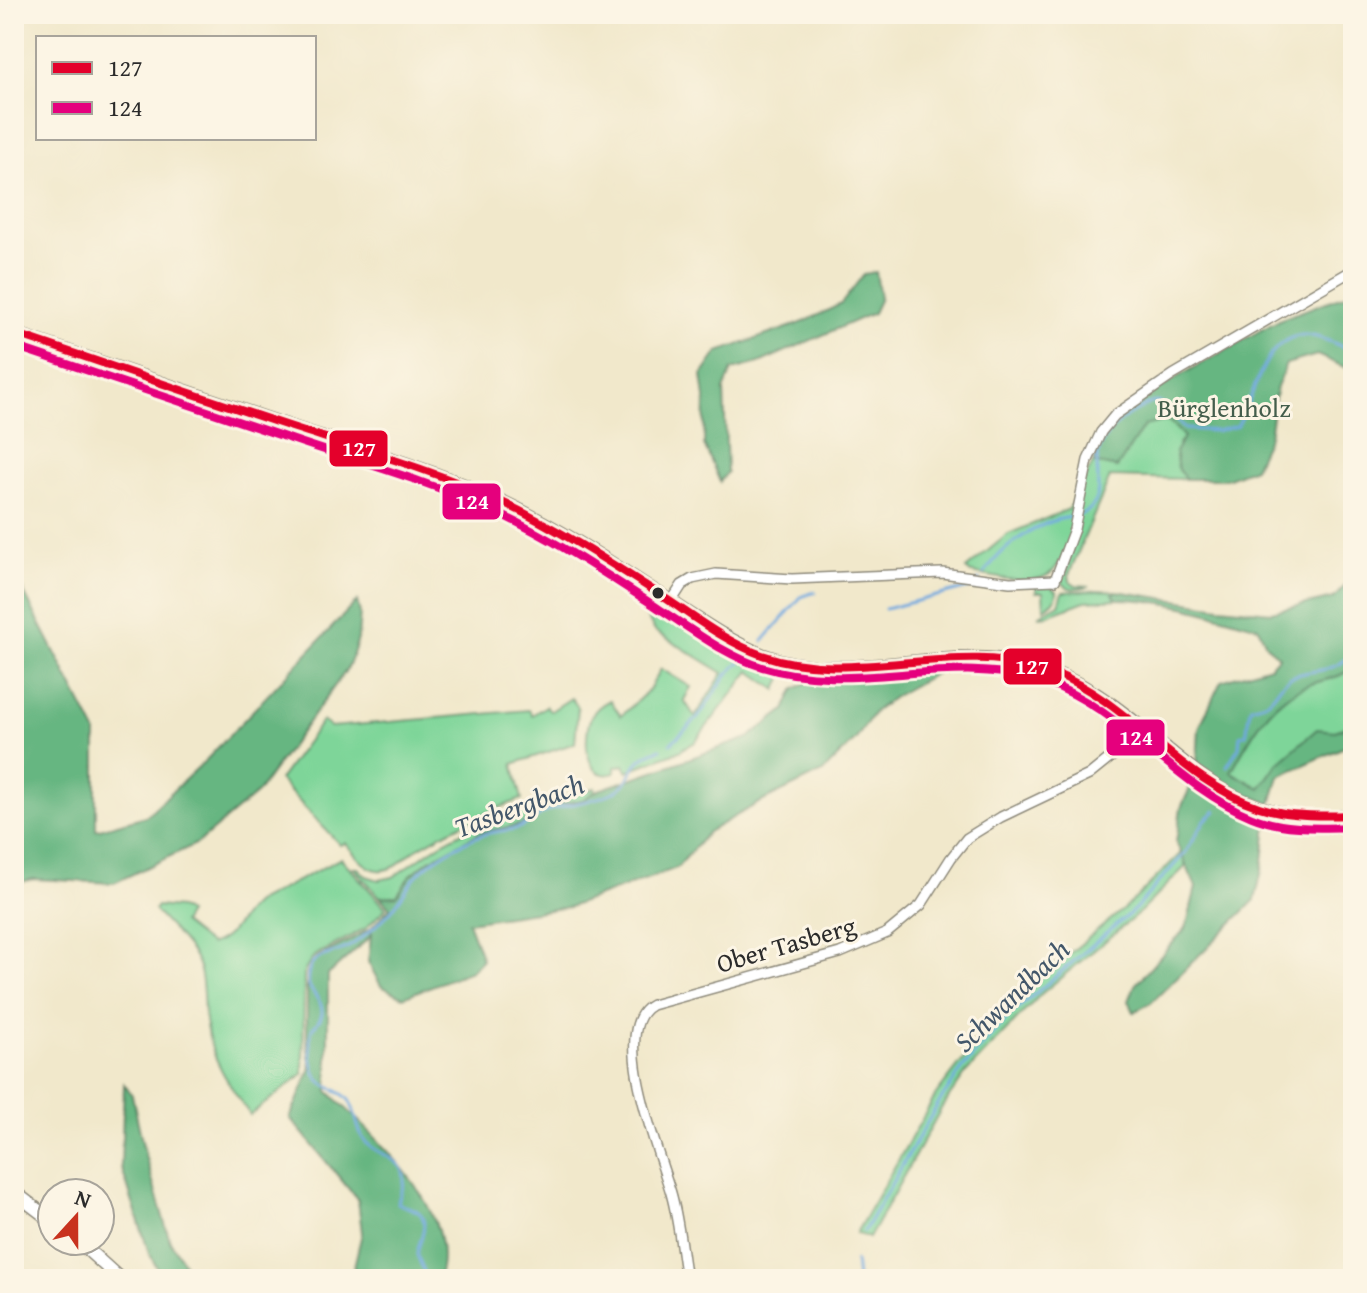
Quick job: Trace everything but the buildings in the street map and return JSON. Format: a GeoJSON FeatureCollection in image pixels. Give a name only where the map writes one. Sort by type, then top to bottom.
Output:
{"type":"FeatureCollection","features":[{"type":"Feature","properties":{"kind":"main road"},"geometry":{"type":"LineString","coordinates":[[14,333],[470,488],[544,523],[741,645],[764,655],[796,664],[839,666],[967,657],[1027,663],[1078,684],[1139,727],[1196,774],[1238,800],[1277,813],[1353,815]]}},
{"type":"Feature","properties":{"kind":"main road"},"geometry":{"type":"LineString","coordinates":[[14,1192],[36,1209]]}},
{"type":"Feature","properties":{"kind":"main road"},"geometry":{"type":"LineString","coordinates":[[96,1257],[120,1279]]}},
{"type":"Feature","properties":{"kind":"street"},"geometry":{"type":"LineString","coordinates":[[671,602],[682,585],[692,579],[716,574],[792,579],[942,573],[1058,584],[1076,523],[1088,460],[1101,432],[1115,415],[1173,375],[1353,270]]}},
{"type":"Feature","properties":{"kind":"street","name":"Ober Tasberg"},"geometry":{"type":"LineString","coordinates":[[686,1279],[676,1214],[636,1076],[635,1040],[641,1012],[652,1005],[849,951],[887,933],[921,905],[959,847],[976,831],[1089,775],[1120,750],[1139,727]]}},
{"type":"Feature","properties":{"kind":"green space"},"geometry":{"type":"Polygon","coordinates":[[[876,272],[880,298],[873,313],[759,363],[732,370],[724,390],[727,472],[720,482],[704,445],[702,375],[718,352],[804,322],[841,304],[864,274],[876,272]]]}},
{"type":"Feature","properties":{"kind":"green space","name":"Bürglenholz"},"geometry":{"type":"Polygon","coordinates":[[[1353,292],[1353,371],[1317,355],[1286,364],[1276,390],[1269,436],[1254,468],[1226,479],[1186,479],[1178,470],[1175,452],[1184,437],[1168,420],[1144,426],[1117,468],[1093,463],[1105,433],[1120,416],[1176,378],[1281,319],[1353,292]]]}},
{"type":"Feature","properties":{"kind":"green space"},"geometry":{"type":"Polygon","coordinates":[[[1169,420],[1185,437],[1178,444],[1186,479],[1110,477],[1069,574],[1070,581],[1076,585],[1089,586],[1071,588],[1062,582],[1078,526],[1061,561],[1045,576],[1014,580],[971,573],[966,569],[1008,534],[1069,509],[1093,463],[1117,468],[1144,425],[1169,420]]]}},
{"type":"Feature","properties":{"kind":"green space"},"geometry":{"type":"Polygon","coordinates":[[[14,573],[96,732],[96,830],[146,816],[207,759],[357,601],[360,613],[358,639],[349,666],[257,793],[198,843],[114,883],[33,879],[14,884],[14,573]]]}},
{"type":"Feature","properties":{"kind":"green space"},"geometry":{"type":"Polygon","coordinates":[[[1353,577],[1353,667],[1294,691],[1282,700],[1262,721],[1231,772],[1260,788],[1278,763],[1317,729],[1335,731],[1353,724],[1353,743],[1279,776],[1271,804],[1227,786],[1197,765],[1199,728],[1221,681],[1270,666],[1279,656],[1267,646],[1258,627],[1170,604],[1117,599],[1113,594],[1117,591],[1271,612],[1334,598],[1353,577]]]}},
{"type":"Feature","properties":{"kind":"green space"},"geometry":{"type":"Polygon","coordinates":[[[1049,584],[1057,594],[1054,602],[1044,608],[1043,592],[1036,592],[1036,585],[1049,584]]]}},
{"type":"Feature","properties":{"kind":"green space"},"geometry":{"type":"Polygon","coordinates":[[[1117,591],[1113,594],[1117,599],[1085,601],[1038,616],[1059,604],[1063,592],[1117,591]]]}},
{"type":"Feature","properties":{"kind":"green space"},"geometry":{"type":"Polygon","coordinates":[[[651,597],[742,653],[776,667],[782,678],[777,690],[750,671],[694,743],[627,771],[624,765],[615,767],[615,773],[605,774],[592,765],[587,746],[588,725],[599,707],[610,700],[621,716],[649,690],[661,669],[691,687],[684,700],[695,717],[723,673],[655,631],[642,609],[651,597]]]}},
{"type":"Feature","properties":{"kind":"green space"},"geometry":{"type":"Polygon","coordinates":[[[946,664],[934,668],[855,678],[855,671],[946,664]]]}},
{"type":"Feature","properties":{"kind":"green space"},"geometry":{"type":"Polygon","coordinates":[[[946,664],[875,711],[856,739],[823,772],[708,832],[677,868],[569,907],[468,922],[482,959],[471,971],[403,997],[381,986],[368,962],[372,927],[390,908],[380,897],[397,896],[410,876],[428,861],[481,832],[520,825],[551,805],[583,800],[596,791],[748,738],[785,710],[794,690],[811,680],[855,678],[946,664]]]}},
{"type":"Feature","properties":{"kind":"green space"},"geometry":{"type":"Polygon","coordinates":[[[1353,667],[1353,724],[1278,763],[1260,789],[1230,772],[1261,721],[1282,700],[1294,691],[1353,667]]]}},
{"type":"Feature","properties":{"kind":"green space"},"geometry":{"type":"Polygon","coordinates":[[[571,698],[578,707],[575,743],[513,764],[522,799],[441,835],[389,869],[368,867],[345,843],[340,845],[279,780],[322,721],[331,727],[529,710],[532,715],[546,706],[551,711],[571,698]]]}},
{"type":"Feature","properties":{"kind":"green space"},"geometry":{"type":"Polygon","coordinates":[[[1194,779],[1224,799],[1268,816],[1255,900],[1151,1003],[1134,1012],[1129,1001],[1135,985],[1186,928],[1196,887],[1176,842],[1181,808],[1194,779]]]}},
{"type":"Feature","properties":{"kind":"green space"},"geometry":{"type":"Polygon","coordinates":[[[595,788],[596,791],[583,800],[551,805],[520,825],[481,832],[428,861],[410,876],[397,896],[380,897],[353,867],[379,880],[393,877],[440,844],[470,828],[532,805],[595,788]]]}},
{"type":"Feature","properties":{"kind":"green space"},"geometry":{"type":"Polygon","coordinates":[[[1181,853],[1186,866],[1138,914],[1041,994],[966,1073],[942,1107],[869,1238],[856,1233],[936,1095],[977,1042],[1035,982],[1132,902],[1181,853]]]}},
{"type":"Feature","properties":{"kind":"green space"},"geometry":{"type":"Polygon","coordinates":[[[341,858],[386,908],[366,928],[314,956],[304,972],[303,1074],[250,1115],[228,1082],[211,1046],[203,988],[195,958],[154,910],[157,906],[179,908],[188,913],[182,923],[210,945],[225,937],[255,903],[341,858]]]}},
{"type":"Feature","properties":{"kind":"green space"},"geometry":{"type":"Polygon","coordinates":[[[370,929],[370,937],[328,975],[328,1091],[388,1151],[425,1201],[437,1227],[442,1253],[438,1279],[351,1279],[362,1233],[358,1200],[290,1118],[311,1068],[307,1041],[307,973],[316,958],[370,929]]]}},
{"type":"Feature","properties":{"kind":"green space"},"geometry":{"type":"Polygon","coordinates":[[[124,1084],[132,1095],[145,1155],[170,1241],[194,1279],[163,1279],[149,1253],[121,1166],[124,1084]]]}},
{"type":"Feature","properties":{"kind":"waterway","name":"Tasbergbach"},"geometry":{"type":"LineString","coordinates":[[984,574],[997,557],[1021,537],[1050,522],[1077,516],[1091,508],[1097,496],[1100,446],[1119,422],[1132,414],[1158,402],[1169,408],[1185,429],[1217,431],[1237,426],[1269,357],[1290,338],[1311,335],[1353,351]]}},
{"type":"Feature","properties":{"kind":"waterway","name":"Tasbergbach"},"geometry":{"type":"LineString","coordinates":[[885,609],[972,587],[979,580]]}},
{"type":"Feature","properties":{"kind":"waterway"},"geometry":{"type":"LineString","coordinates":[[763,641],[801,597],[815,592]]}},
{"type":"Feature","properties":{"kind":"waterway","name":"Schwandbach"},"geometry":{"type":"LineString","coordinates":[[1353,629],[1353,639]]}},
{"type":"Feature","properties":{"kind":"waterway","name":"Schwandbach"},"geometry":{"type":"LineString","coordinates":[[1227,766],[1239,747],[1240,736],[1246,734],[1251,707],[1267,701],[1291,677],[1333,667],[1348,657],[1353,649]]}},
{"type":"Feature","properties":{"kind":"waterway","name":"Tasbergbach"},"geometry":{"type":"LineString","coordinates":[[671,743],[698,718],[726,676],[742,660]]}},
{"type":"Feature","properties":{"kind":"waterway","name":"Tasbergbach"},"geometry":{"type":"LineString","coordinates":[[424,1279],[417,1255],[423,1220],[417,1211],[398,1203],[404,1183],[400,1166],[364,1140],[349,1100],[322,1082],[315,1071],[310,1037],[320,1019],[322,1007],[309,986],[310,968],[318,958],[350,946],[371,930],[391,911],[418,874],[448,851],[482,835],[518,828],[550,810],[614,792],[626,783],[642,759],[661,749]]}},
{"type":"Feature","properties":{"kind":"waterway","name":"Schwandbach"},"geometry":{"type":"LineString","coordinates":[[864,1231],[938,1104],[962,1069],[1010,1015],[1135,909],[1186,852],[1205,820],[1216,811]]}},
{"type":"Feature","properties":{"kind":"waterway","name":"Schwandbach"},"geometry":{"type":"LineString","coordinates":[[855,1261],[857,1279]]}},
{"type":"Feature","properties":{"kind":"transit line","name":"127"},"geometry":{"type":"LineString","coordinates":[[14,333],[474,489],[561,533],[723,636],[762,655],[798,664],[834,667],[980,659],[1016,662],[1052,672],[1080,685],[1204,779],[1230,795],[1282,813],[1353,815]]}},
{"type":"Feature","properties":{"kind":"transit line","name":"124"},"geometry":{"type":"LineString","coordinates":[[14,346],[467,499],[557,544],[710,642],[762,667],[797,675],[832,677],[975,671],[1010,674],[1045,682],[1100,710],[1198,787],[1252,817],[1289,826],[1353,827]]}}]}
